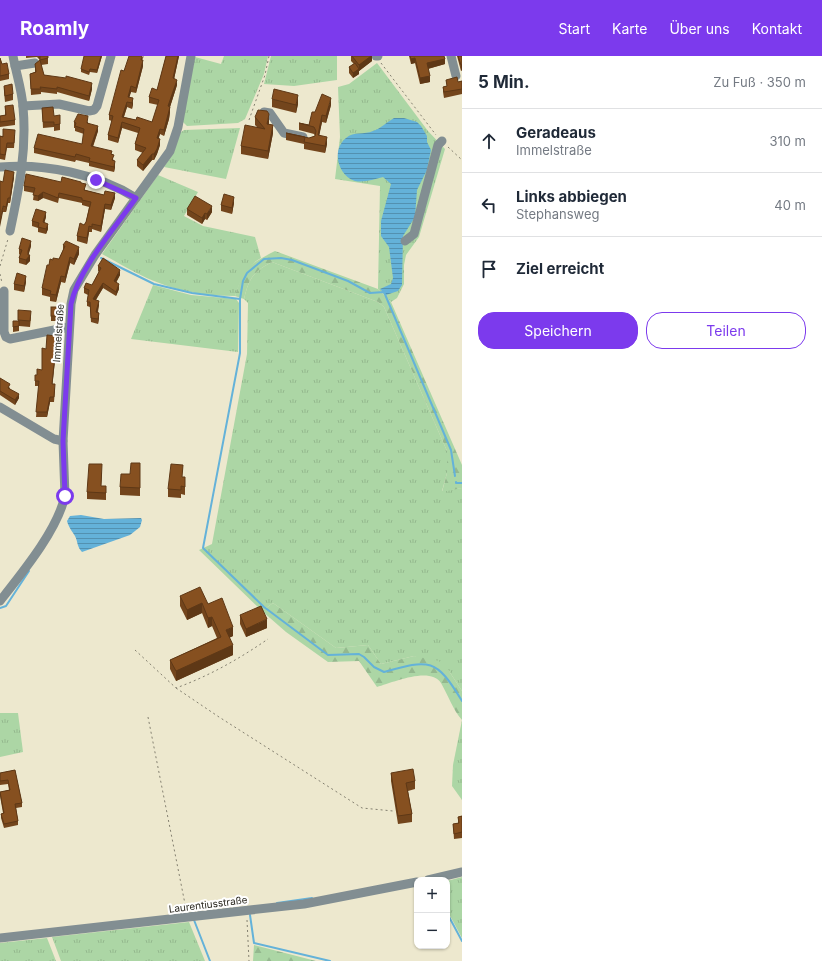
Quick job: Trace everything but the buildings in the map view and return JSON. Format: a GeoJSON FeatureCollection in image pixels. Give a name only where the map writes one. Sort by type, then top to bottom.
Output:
{"type":"FeatureCollection","features":[{"type":"Feature","properties":{"kind":"street"},"geometry":{"type":"LineString","coordinates":[[10,231],[23,167],[23,106],[13,56]]}},
{"type":"Feature","properties":{"kind":"street"},"geometry":{"type":"LineString","coordinates":[[23,106],[59,104],[90,111],[94,110],[97,106],[111,56]]}},
{"type":"Feature","properties":{"kind":"street","name":"Immelstraße"},"geometry":{"type":"LineString","coordinates":[[0,601],[54,524],[65,496],[63,441],[69,327],[74,290],[95,255],[170,151],[178,127],[192,56]]}},
{"type":"Feature","properties":{"kind":"street"},"geometry":{"type":"LineString","coordinates":[[451,56],[456,76]]}},
{"type":"Feature","properties":{"kind":"street"},"geometry":{"type":"LineString","coordinates":[[15,66],[35,63]]}},
{"type":"Feature","properties":{"kind":"street"},"geometry":{"type":"LineString","coordinates":[[264,112],[270,113],[284,133],[310,139]]}},
{"type":"Feature","properties":{"kind":"street"},"geometry":{"type":"LineString","coordinates":[[405,242],[414,234],[438,145],[442,141]]}},
{"type":"Feature","properties":{"kind":"street"},"geometry":{"type":"LineString","coordinates":[[0,167],[58,170],[79,175],[110,186],[136,198]]}},
{"type":"Feature","properties":{"kind":"street"},"geometry":{"type":"LineString","coordinates":[[4,291],[4,332],[6,337],[10,339],[69,327]]}},
{"type":"Feature","properties":{"kind":"street"},"geometry":{"type":"LineString","coordinates":[[0,407],[54,439],[63,441]]}},
{"type":"Feature","properties":{"kind":"street"},"geometry":{"type":"LineString","coordinates":[[441,877],[462,872]]}},
{"type":"Feature","properties":{"kind":"street","name":"Laurentiusstraße"},"geometry":{"type":"LineString","coordinates":[[0,938],[247,911],[344,897],[414,883]]}},
{"type":"Feature","properties":{"kind":"path"},"geometry":{"type":"LineString","coordinates":[[249,120],[270,56]]}},
{"type":"Feature","properties":{"kind":"path"},"geometry":{"type":"LineString","coordinates":[[377,56],[430,129]]}},
{"type":"Feature","properties":{"kind":"path"},"geometry":{"type":"LineString","coordinates":[[0,266],[10,231]]}},
{"type":"Feature","properties":{"kind":"path"},"geometry":{"type":"LineString","coordinates":[[0,274],[4,291]]}},
{"type":"Feature","properties":{"kind":"path"},"geometry":{"type":"LineString","coordinates":[[176,688],[194,682],[239,659],[268,639]]}},
{"type":"Feature","properties":{"kind":"path"},"geometry":{"type":"LineString","coordinates":[[135,650],[176,688],[362,808],[393,811]]}},
{"type":"Feature","properties":{"kind":"path"},"geometry":{"type":"LineString","coordinates":[[148,717],[187,918]]}},
{"type":"Feature","properties":{"kind":"path"},"geometry":{"type":"LineString","coordinates":[[247,911],[249,961]]}},
{"type":"Feature","properties":{"kind":"green space"},"geometry":{"type":"Polygon","coordinates":[[[224,56],[268,56],[264,74],[245,119],[238,123],[187,126],[182,121],[195,57],[221,64],[224,56]]]}},
{"type":"Feature","properties":{"kind":"green space"},"geometry":{"type":"Polygon","coordinates":[[[271,56],[337,56],[337,80],[294,86],[264,84],[271,56]]]}},
{"type":"Feature","properties":{"kind":"green space"},"geometry":{"type":"Polygon","coordinates":[[[377,63],[428,131],[445,149],[419,237],[406,255],[404,265],[404,284],[397,298],[391,302],[378,289],[380,186],[335,179],[340,137],[338,87],[349,84],[377,63]]]}},
{"type":"Feature","properties":{"kind":"green space"},"geometry":{"type":"Polygon","coordinates":[[[240,128],[226,179],[164,167],[174,152],[180,133],[184,130],[240,128]]]}},
{"type":"Feature","properties":{"kind":"green space"},"geometry":{"type":"Polygon","coordinates":[[[158,175],[198,192],[184,216],[203,226],[255,237],[261,258],[251,265],[241,279],[235,296],[184,291],[164,285],[141,275],[102,254],[158,175]]]}},
{"type":"Feature","properties":{"kind":"green space"},"geometry":{"type":"Polygon","coordinates":[[[275,251],[378,289],[391,302],[462,465],[462,488],[442,492],[447,473],[447,451],[384,307],[378,302],[272,262],[260,269],[253,276],[244,299],[235,296],[241,279],[248,268],[275,251]]]}},
{"type":"Feature","properties":{"kind":"green space"},"geometry":{"type":"Polygon","coordinates":[[[272,262],[378,302],[384,307],[447,451],[447,473],[442,491],[462,488],[462,691],[449,671],[414,656],[381,664],[368,645],[336,648],[273,603],[262,611],[199,550],[212,544],[247,354],[248,303],[244,299],[253,276],[260,269],[272,262]]]}},
{"type":"Feature","properties":{"kind":"green space"},"geometry":{"type":"Polygon","coordinates":[[[153,285],[191,295],[236,299],[239,303],[238,352],[131,339],[153,285]]]}},
{"type":"Feature","properties":{"kind":"green space"},"geometry":{"type":"Polygon","coordinates":[[[273,603],[336,648],[368,645],[381,664],[414,656],[439,661],[449,671],[462,691],[462,720],[453,707],[441,683],[436,678],[428,676],[410,677],[377,687],[359,661],[328,662],[286,632],[262,611],[273,603]]]}},
{"type":"Feature","properties":{"kind":"green space"},"geometry":{"type":"Polygon","coordinates":[[[0,713],[18,713],[23,752],[0,757],[0,713]]]}},
{"type":"Feature","properties":{"kind":"green space"},"geometry":{"type":"Polygon","coordinates":[[[462,720],[462,800],[452,786],[453,765],[462,720]]]}},
{"type":"Feature","properties":{"kind":"green space"},"geometry":{"type":"Polygon","coordinates":[[[462,877],[462,938],[450,916],[450,880],[462,877]]]}},
{"type":"Feature","properties":{"kind":"green space"},"geometry":{"type":"Polygon","coordinates":[[[189,922],[205,961],[61,961],[52,937],[189,922]]]}},
{"type":"Feature","properties":{"kind":"green space"},"geometry":{"type":"Polygon","coordinates":[[[47,938],[56,961],[0,961],[0,943],[47,938]]]}},
{"type":"Feature","properties":{"kind":"green space"},"geometry":{"type":"Polygon","coordinates":[[[254,945],[316,961],[253,961],[254,945]]]}},
{"type":"Feature","properties":{"kind":"water"},"geometry":{"type":"Polygon","coordinates":[[[394,118],[404,118],[417,122],[427,136],[427,142],[431,150],[427,170],[417,190],[415,217],[403,236],[402,285],[398,291],[386,295],[380,289],[391,284],[393,278],[389,247],[381,236],[381,221],[391,184],[383,177],[362,182],[349,178],[344,174],[338,162],[338,156],[341,143],[346,138],[356,134],[376,130],[394,118]]]}},
{"type":"Feature","properties":{"kind":"water"},"geometry":{"type":"Polygon","coordinates":[[[81,515],[104,519],[141,518],[142,520],[140,527],[130,535],[82,552],[67,521],[70,516],[81,515]]]}},
{"type":"Feature","properties":{"kind":"waterway"},"geometry":{"type":"LineString","coordinates":[[101,258],[154,284],[192,293],[240,299]]}},
{"type":"Feature","properties":{"kind":"waterway"},"geometry":{"type":"LineString","coordinates":[[455,476],[451,450],[384,292],[370,293],[348,281],[292,260],[281,258],[264,259],[247,273],[243,281],[240,299],[240,353],[203,548],[264,607],[328,655],[359,654],[374,667],[384,672],[412,665],[422,664],[430,666],[445,676],[462,701]]}},
{"type":"Feature","properties":{"kind":"waterway"},"geometry":{"type":"LineString","coordinates":[[456,482],[462,483]]}},
{"type":"Feature","properties":{"kind":"waterway"},"geometry":{"type":"LineString","coordinates":[[0,608],[6,606],[29,571]]}},
{"type":"Feature","properties":{"kind":"waterway"},"geometry":{"type":"LineString","coordinates":[[277,903],[312,898]]}},
{"type":"Feature","properties":{"kind":"waterway"},"geometry":{"type":"LineString","coordinates":[[250,915],[254,943],[330,961]]}},
{"type":"Feature","properties":{"kind":"waterway"},"geometry":{"type":"LineString","coordinates":[[450,919],[462,941]]}},
{"type":"Feature","properties":{"kind":"waterway"},"geometry":{"type":"LineString","coordinates":[[194,920],[210,961]]}},
{"type":"Feature","properties":{"kind":"route"},"geometry":{"type":"LineString","coordinates":[[65,496],[63,441],[71,304],[74,290],[95,255],[136,198],[96,180]]}}]}
